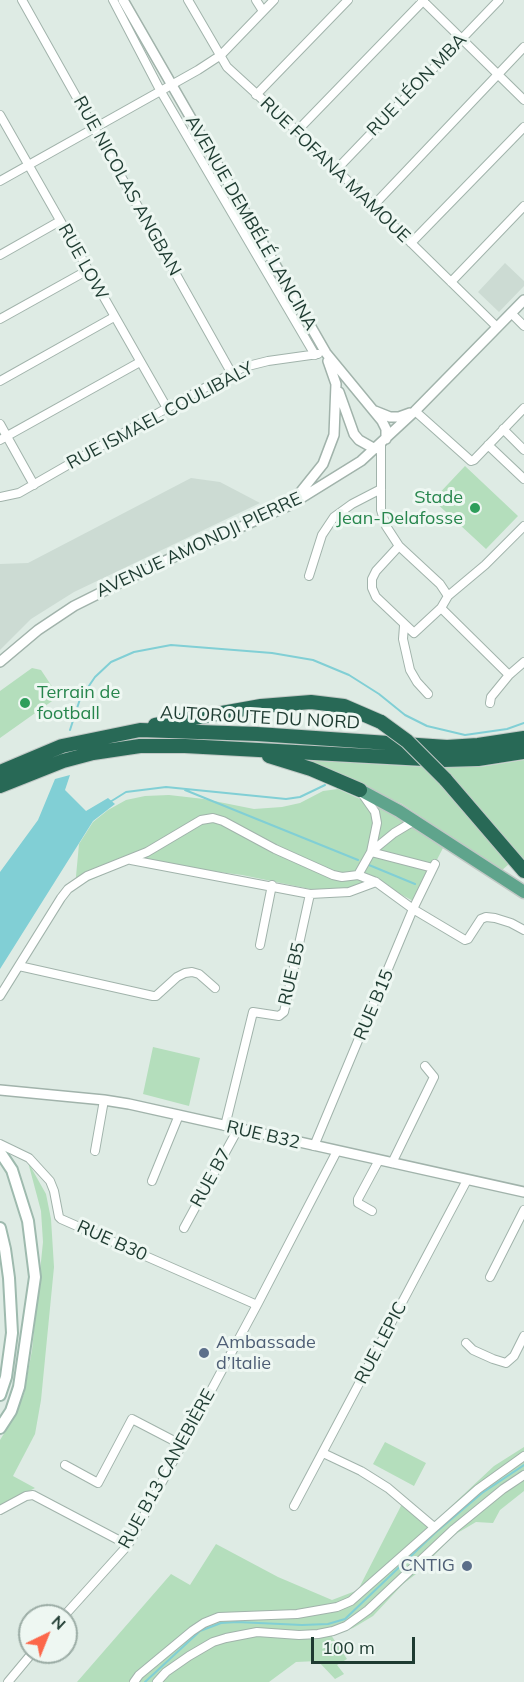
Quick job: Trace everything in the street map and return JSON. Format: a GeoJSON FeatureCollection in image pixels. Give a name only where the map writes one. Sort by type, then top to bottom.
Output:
{"type":"FeatureCollection","features":[{"type":"Feature","properties":{"kind":"highway"},"geometry":{"type":"LineString","coordinates":[[140,730],[166,722],[240,710],[311,702],[344,706],[381,722],[407,741],[445,778],[524,871]]}},
{"type":"Feature","properties":{"kind":"highway","name":"AUTOROUTE DU NORD"},"geometry":{"type":"LineString","coordinates":[[0,769],[62,746],[140,730],[257,734],[447,747],[478,746],[524,738]]}},
{"type":"Feature","properties":{"kind":"highway","name":"AUTOROUTE DU NORD"},"geometry":{"type":"LineString","coordinates":[[0,786],[41,769],[93,753],[140,746],[185,746],[443,760],[478,759],[524,752]]}},
{"type":"Feature","properties":{"kind":"highway"},"geometry":{"type":"LineString","coordinates":[[244,749],[311,770],[360,790]]}},
{"type":"Feature","properties":{"kind":"highway"},"geometry":{"type":"LineString","coordinates":[[0,797],[41,769]]}},
{"type":"Feature","properties":{"kind":"main road"},"geometry":{"type":"LineString","coordinates":[[360,790],[414,821],[524,892]]}},
{"type":"Feature","properties":{"kind":"main road"},"geometry":{"type":"LineString","coordinates":[[0,1152],[12,1170],[28,1221],[35,1277],[19,1387],[11,1411],[0,1428]]}},
{"type":"Feature","properties":{"kind":"main road"},"geometry":{"type":"LineString","coordinates":[[0,1228],[9,1278],[12,1333],[6,1377],[0,1395]]}},
{"type":"Feature","properties":{"kind":"street","name":"RUE NICOLAS ANGBAN"},"geometry":{"type":"LineString","coordinates":[[22,0],[232,374]]}},
{"type":"Feature","properties":{"kind":"street"},"geometry":{"type":"LineString","coordinates":[[113,0],[160,90],[315,355]]}},
{"type":"Feature","properties":{"kind":"street","name":"AVENUE DEMBÉLÉ LANCINA"},"geometry":{"type":"LineString","coordinates":[[123,0],[326,353],[382,421],[386,429],[380,444]]}},
{"type":"Feature","properties":{"kind":"street","name":"RUE FOFANA MAMOUE"},"geometry":{"type":"LineString","coordinates":[[188,0],[227,67],[297,131],[497,327]]}},
{"type":"Feature","properties":{"kind":"street"},"geometry":{"type":"LineString","coordinates":[[256,0],[263,11]]}},
{"type":"Feature","properties":{"kind":"street"},"geometry":{"type":"LineString","coordinates":[[0,181],[221,55],[274,0]]}},
{"type":"Feature","properties":{"kind":"street"},"geometry":{"type":"LineString","coordinates":[[256,95],[348,0]]}},
{"type":"Feature","properties":{"kind":"street"},"geometry":{"type":"LineString","coordinates":[[297,131],[423,0],[524,100]]}},
{"type":"Feature","properties":{"kind":"street","name":"RUE LÉON MBA"},"geometry":{"type":"LineString","coordinates":[[336,170],[499,0]]}},
{"type":"Feature","properties":{"kind":"street"},"geometry":{"type":"LineString","coordinates":[[373,206],[524,47]]}},
{"type":"Feature","properties":{"kind":"street","name":"RUE LOW"},"geometry":{"type":"LineString","coordinates":[[0,115],[166,408]]}},
{"type":"Feature","properties":{"kind":"street"},"geometry":{"type":"LineString","coordinates":[[411,243],[524,127]]}},
{"type":"Feature","properties":{"kind":"street"},"geometry":{"type":"LineString","coordinates":[[451,282],[524,206]]}},
{"type":"Feature","properties":{"kind":"street"},"geometry":{"type":"LineString","coordinates":[[0,255],[60,221]]}},
{"type":"Feature","properties":{"kind":"street"},"geometry":{"type":"LineString","coordinates":[[0,319],[88,270]]}},
{"type":"Feature","properties":{"kind":"street","name":"AVENUE AMONDJI PIERRE"},"geometry":{"type":"LineString","coordinates":[[0,662],[38,630],[80,602],[290,505],[361,461],[415,411],[524,300]]}},
{"type":"Feature","properties":{"kind":"street"},"geometry":{"type":"LineString","coordinates":[[511,314],[524,326]]}},
{"type":"Feature","properties":{"kind":"street"},"geometry":{"type":"LineString","coordinates":[[0,381],[114,317]]}},
{"type":"Feature","properties":{"kind":"street"},"geometry":{"type":"LineString","coordinates":[[326,353],[354,434],[359,440],[380,444],[382,517],[399,546],[440,584],[448,596]]}},
{"type":"Feature","properties":{"kind":"street","name":"RUE ISMAEL COULIBALY"},"geometry":{"type":"LineString","coordinates":[[0,497],[19,494],[166,408],[232,374],[257,363],[326,353]]}},
{"type":"Feature","properties":{"kind":"street"},"geometry":{"type":"LineString","coordinates":[[3,438],[140,362]]}},
{"type":"Feature","properties":{"kind":"street"},"geometry":{"type":"LineString","coordinates":[[290,505],[323,464],[329,451],[336,421],[336,384]]}},
{"type":"Feature","properties":{"kind":"street"},"geometry":{"type":"LineString","coordinates":[[371,409],[383,415],[399,417],[415,411],[471,460],[524,408]]}},
{"type":"Feature","properties":{"kind":"street"},"geometry":{"type":"LineString","coordinates":[[0,424],[3,438],[34,485]]}},
{"type":"Feature","properties":{"kind":"street"},"geometry":{"type":"LineString","coordinates":[[504,429],[524,450]]}},
{"type":"Feature","properties":{"kind":"street"},"geometry":{"type":"LineString","coordinates":[[488,445],[524,479]]}},
{"type":"Feature","properties":{"kind":"street"},"geometry":{"type":"LineString","coordinates":[[309,576],[322,535],[334,517],[352,504],[381,489]]}},
{"type":"Feature","properties":{"kind":"street"},"geometry":{"type":"LineString","coordinates":[[399,546],[376,571],[372,579],[372,588],[376,597],[414,633],[441,608],[448,596],[485,565],[524,526]]}},
{"type":"Feature","properties":{"kind":"street"},"geometry":{"type":"LineString","coordinates":[[441,608],[509,675]]}},
{"type":"Feature","properties":{"kind":"street"},"geometry":{"type":"LineString","coordinates":[[404,626],[403,639],[410,670],[428,694]]}},
{"type":"Feature","properties":{"kind":"street"},"geometry":{"type":"LineString","coordinates":[[490,703],[491,697],[509,675],[524,662]]}},
{"type":"Feature","properties":{"kind":"street"},"geometry":{"type":"LineString","coordinates":[[358,875],[371,852],[377,823],[375,812],[360,790]]}},
{"type":"Feature","properties":{"kind":"street"},"geometry":{"type":"LineString","coordinates":[[0,996],[68,889],[87,876],[130,860],[160,845],[201,820],[213,818],[333,875],[342,877],[358,875],[376,882],[414,909],[467,940],[481,919],[486,917],[511,923],[524,930]]}},
{"type":"Feature","properties":{"kind":"street"},"geometry":{"type":"LineString","coordinates":[[371,852],[394,833],[414,821]]}},
{"type":"Feature","properties":{"kind":"street","name":"RUE B15"},"geometry":{"type":"LineString","coordinates":[[314,1146],[434,866],[371,852]]}},
{"type":"Feature","properties":{"kind":"street"},"geometry":{"type":"LineString","coordinates":[[130,860],[310,894],[349,892],[376,882]]}},
{"type":"Feature","properties":{"kind":"street"},"geometry":{"type":"LineString","coordinates":[[260,945],[272,885]]}},
{"type":"Feature","properties":{"kind":"street","name":"RUE B5"},"geometry":{"type":"LineString","coordinates":[[225,1126],[253,1012],[279,1016],[284,1012],[310,894]]}},
{"type":"Feature","properties":{"kind":"street"},"geometry":{"type":"LineString","coordinates":[[19,966],[153,996],[177,977],[192,972],[199,974],[215,988]]}},
{"type":"Feature","properties":{"kind":"street"},"geometry":{"type":"LineString","coordinates":[[392,1163],[434,1077],[425,1066]]}},
{"type":"Feature","properties":{"kind":"street","name":"RUE B32"},"geometry":{"type":"LineString","coordinates":[[0,1090],[104,1100],[524,1192]]}},
{"type":"Feature","properties":{"kind":"street"},"geometry":{"type":"LineString","coordinates":[[95,1151],[104,1100]]}},
{"type":"Feature","properties":{"kind":"street"},"geometry":{"type":"LineString","coordinates":[[152,1181],[179,1115]]}},
{"type":"Feature","properties":{"kind":"street","name":"RUE B7"},"geometry":{"type":"LineString","coordinates":[[184,1228],[238,1129]]}},
{"type":"Feature","properties":{"kind":"street","name":"RUE B30"},"geometry":{"type":"LineString","coordinates":[[0,1144],[29,1158],[50,1181],[61,1219],[257,1305]]}},
{"type":"Feature","properties":{"kind":"street","name":"RUE B13 CANEBIÈRE"},"geometry":{"type":"LineString","coordinates":[[75,1604],[128,1545],[337,1150]]}},
{"type":"Feature","properties":{"kind":"street"},"geometry":{"type":"LineString","coordinates":[[372,1211],[358,1203],[358,1199],[380,1160]]}},
{"type":"Feature","properties":{"kind":"street","name":"RUE LEPIC"},"geometry":{"type":"LineString","coordinates":[[294,1506],[467,1180]]}},
{"type":"Feature","properties":{"kind":"street"},"geometry":{"type":"LineString","coordinates":[[490,1277],[524,1210]]}},
{"type":"Feature","properties":{"kind":"street"},"geometry":{"type":"LineString","coordinates":[[466,1343],[483,1354],[506,1362],[514,1356],[524,1336]]}},
{"type":"Feature","properties":{"kind":"street"},"geometry":{"type":"LineString","coordinates":[[65,1465],[98,1483],[132,1419],[182,1445]]}},
{"type":"Feature","properties":{"kind":"street"},"geometry":{"type":"LineString","coordinates":[[323,1453],[361,1471],[388,1488],[434,1527]]}},
{"type":"Feature","properties":{"kind":"street"},"geometry":{"type":"LineString","coordinates":[[134,1682],[192,1630],[219,1617],[297,1614],[337,1607],[351,1601],[490,1479],[524,1456]]}},
{"type":"Feature","properties":{"kind":"street"},"geometry":{"type":"LineString","coordinates":[[157,1682],[166,1672],[189,1656],[213,1642],[226,1638],[257,1632],[318,1634],[345,1626],[368,1610],[454,1529],[524,1475]]}},
{"type":"Feature","properties":{"kind":"street"},"geometry":{"type":"LineString","coordinates":[[0,1510],[26,1496],[33,1495],[128,1545]]}},
{"type":"Feature","properties":{"kind":"street"},"geometry":{"type":"LineString","coordinates":[[8,1682],[23,1664]]}},
{"type":"Feature","properties":{"kind":"shaded area"},"geometry":{"type":"Polygon","coordinates":[[[505,263],[524,281],[524,286],[499,312],[478,292],[505,263]]]}},
{"type":"Feature","properties":{"kind":"shaded area"},"geometry":{"type":"Polygon","coordinates":[[[191,478],[220,482],[260,503],[74,592],[31,619],[0,650],[0,564],[28,563],[191,478]]]}},
{"type":"Feature","properties":{"kind":"green space","name":"Stade Jean-Delafosse"},"geometry":{"type":"Polygon","coordinates":[[[465,466],[518,516],[486,549],[433,500],[465,466]]]}},
{"type":"Feature","properties":{"kind":"green space","name":"Terrain de football"},"geometry":{"type":"Polygon","coordinates":[[[32,668],[41,670],[55,691],[55,699],[0,738],[0,691],[32,668]]]}},
{"type":"Feature","properties":{"kind":"green space"},"geometry":{"type":"Polygon","coordinates":[[[302,760],[425,767],[509,864],[501,871],[402,804],[302,760]]]}},
{"type":"Feature","properties":{"kind":"green space"},"geometry":{"type":"Polygon","coordinates":[[[524,760],[524,862],[442,767],[480,767],[524,760]]]}},
{"type":"Feature","properties":{"kind":"green space"},"geometry":{"type":"Polygon","coordinates":[[[338,789],[395,815],[443,848],[415,902],[378,882],[350,889],[315,890],[242,875],[134,861],[75,887],[79,844],[93,822],[126,800],[169,795],[254,809],[300,803],[323,791],[338,789]]]}},
{"type":"Feature","properties":{"kind":"green space"},"geometry":{"type":"Polygon","coordinates":[[[153,1047],[200,1058],[189,1106],[143,1094],[153,1047]]]}},
{"type":"Feature","properties":{"kind":"green space"},"geometry":{"type":"Polygon","coordinates":[[[28,1162],[46,1194],[51,1219],[54,1267],[41,1400],[35,1434],[13,1476],[35,1488],[0,1506],[0,1440],[24,1394],[32,1350],[43,1242],[41,1211],[28,1162]]]}},
{"type":"Feature","properties":{"kind":"green space"},"geometry":{"type":"Polygon","coordinates":[[[385,1442],[426,1463],[414,1486],[373,1464],[385,1442]]]}},
{"type":"Feature","properties":{"kind":"green space"},"geometry":{"type":"Polygon","coordinates":[[[524,1447],[524,1491],[500,1510],[493,1523],[476,1522],[454,1535],[373,1616],[353,1628],[331,1635],[347,1659],[337,1665],[344,1674],[335,1679],[318,1661],[296,1662],[269,1682],[77,1682],[171,1574],[190,1585],[216,1544],[278,1577],[332,1600],[358,1590],[404,1500],[433,1523],[494,1466],[524,1447]]]}},
{"type":"Feature","properties":{"kind":"water"},"geometry":{"type":"Polygon","coordinates":[[[70,775],[65,790],[86,811],[108,798],[115,804],[93,821],[0,969],[0,872],[38,820],[55,779],[70,775]]]}},
{"type":"Feature","properties":{"kind":"waterway"},"geometry":{"type":"LineString","coordinates":[[70,730],[80,699],[95,677],[111,662],[134,652],[171,645],[272,653],[313,660],[349,675],[379,694],[405,715],[427,726],[465,735],[507,729],[524,723]]}},
{"type":"Feature","properties":{"kind":"waterway"},"geometry":{"type":"LineString","coordinates":[[110,802],[126,792],[166,787],[286,799],[300,797],[325,785]]}},
{"type":"Feature","properties":{"kind":"waterway"},"geometry":{"type":"LineString","coordinates":[[185,790],[358,860]]}},
{"type":"Feature","properties":{"kind":"waterway"},"geometry":{"type":"LineString","coordinates":[[369,865],[415,884]]}},
{"type":"Feature","properties":{"kind":"waterway"},"geometry":{"type":"LineString","coordinates":[[145,1682],[200,1631],[221,1623],[302,1625],[328,1624],[345,1619],[435,1533],[482,1493],[524,1465]]}},
{"type":"Feature","properties":{"kind":"place","name":"Stade Jean-Delafosse"},"geometry":{"type":"Point","coordinates":[475,508]}},
{"type":"Feature","properties":{"kind":"place","name":"Terrain de football"},"geometry":{"type":"Point","coordinates":[25,703]}},
{"type":"Feature","properties":{"kind":"place","name":"Ambassade d’Italie"},"geometry":{"type":"Point","coordinates":[204,1353]}},
{"type":"Feature","properties":{"kind":"place","name":"CNTIG"},"geometry":{"type":"Point","coordinates":[467,1566]}}]}
